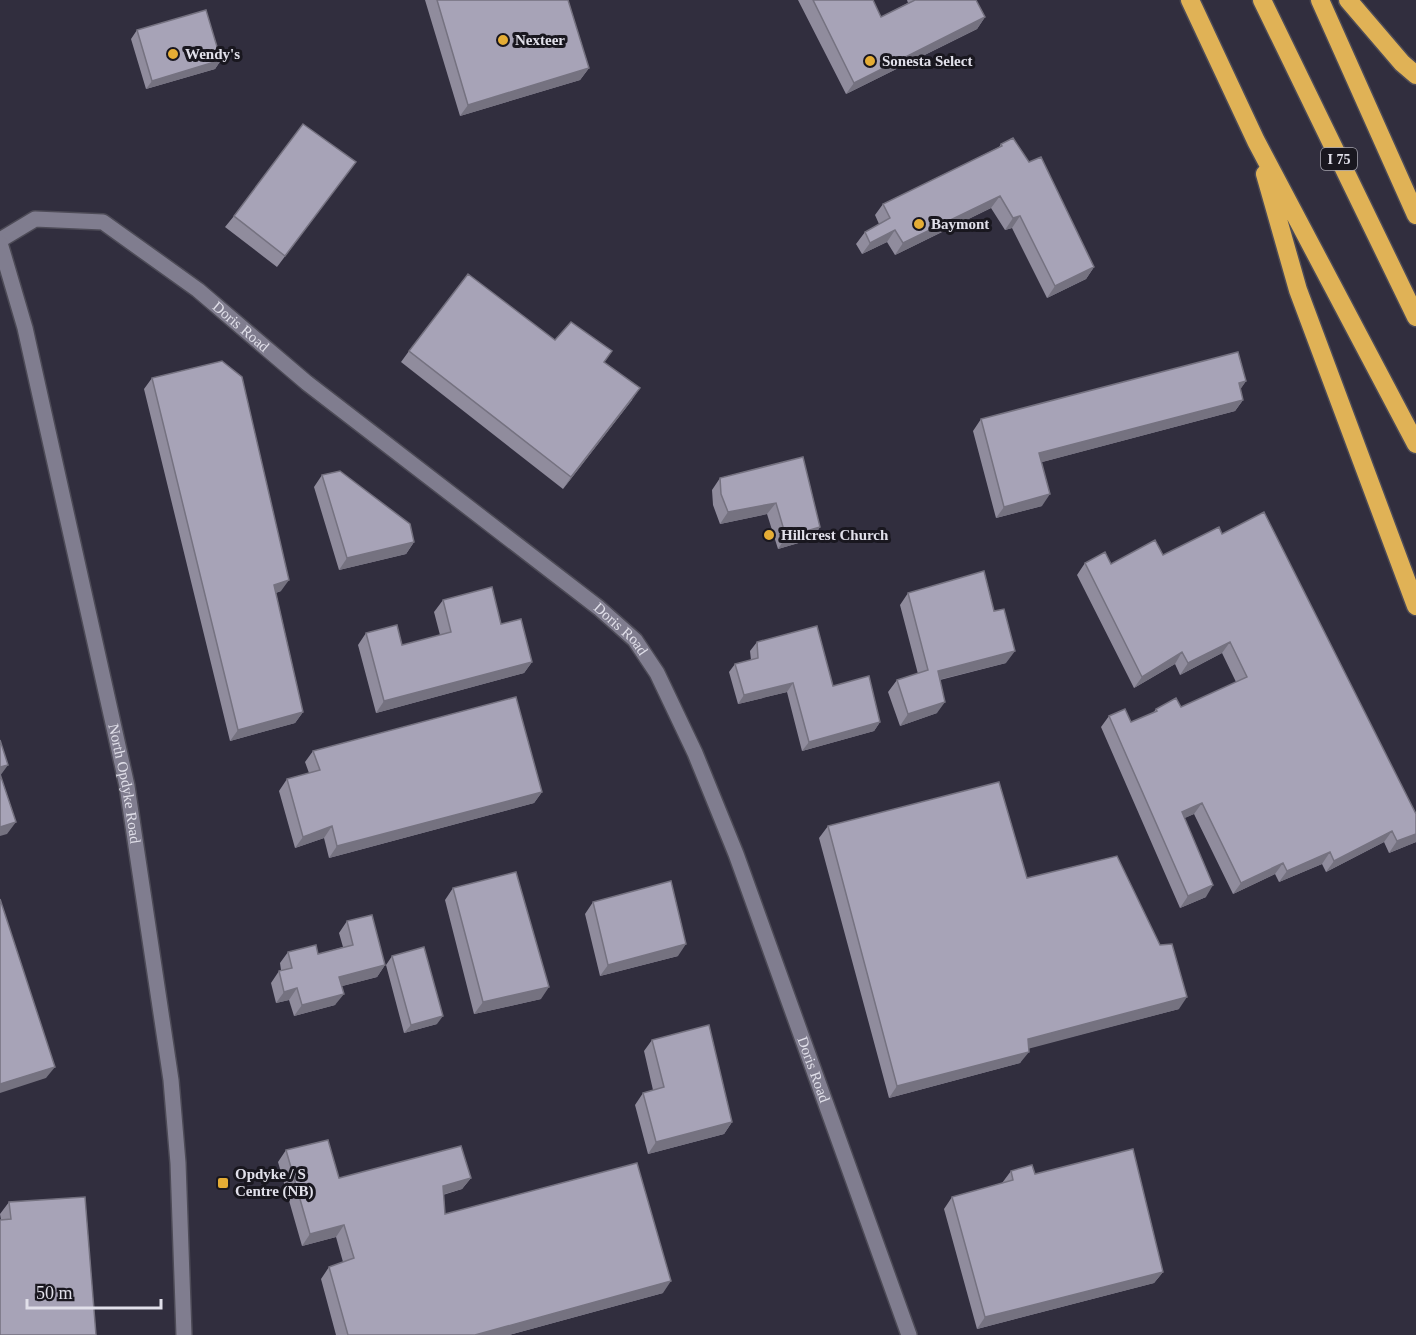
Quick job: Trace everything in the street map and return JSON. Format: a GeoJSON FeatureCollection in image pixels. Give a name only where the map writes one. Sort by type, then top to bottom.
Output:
{"type":"FeatureCollection","features":[{"type":"Feature","properties":{"kind":"highway"},"geometry":{"type":"LineString","coordinates":[[1190,0],[1256,141],[1416,444]]}},
{"type":"Feature","properties":{"kind":"highway","name":"I 75"},"geometry":{"type":"LineString","coordinates":[[1262,0],[1416,317]]}},
{"type":"Feature","properties":{"kind":"highway"},"geometry":{"type":"LineString","coordinates":[[1320,0],[1416,214]]}},
{"type":"Feature","properties":{"kind":"highway"},"geometry":{"type":"LineString","coordinates":[[1348,0],[1402,63],[1416,75]]}},
{"type":"Feature","properties":{"kind":"highway"},"geometry":{"type":"LineString","coordinates":[[1256,141],[1298,290],[1416,606]]}},
{"type":"Feature","properties":{"kind":"street","name":"Doris Road"},"geometry":{"type":"LineString","coordinates":[[0,242],[35,219],[103,222],[198,290],[307,383],[599,608],[635,640],[657,673],[695,753],[736,854],[909,1335]]}},
{"type":"Feature","properties":{"kind":"street","name":"North Opdyke Road"},"geometry":{"type":"LineString","coordinates":[[0,242],[25,328],[127,786],[171,1080],[178,1163],[184,1335]]}},
{"type":"Feature","properties":{"kind":"building","name":"Nexteer"},"geometry":{"type":"Polygon","coordinates":[[[437,0],[568,0],[589,68],[468,105],[437,0]]]}},
{"type":"Feature","properties":{"kind":"building","name":"Sonesta Select"},"geometry":{"type":"Polygon","coordinates":[[[813,0],[873,0],[881,17],[915,0],[976,0],[985,17],[854,83],[813,0]]]}},
{"type":"Feature","properties":{"kind":"building","name":"Wendy's"},"geometry":{"type":"Polygon","coordinates":[[[206,10],[221,60],[152,81],[137,30],[206,10]]]}},
{"type":"Feature","properties":{"kind":"building"},"geometry":{"type":"Polygon","coordinates":[[[303,124],[356,162],[285,256],[234,216],[303,124]]]}},
{"type":"Feature","properties":{"kind":"building","name":"Baymont"},"geometry":{"type":"Polygon","coordinates":[[[1013,138],[1029,162],[1041,157],[1094,267],[1055,286],[1020,216],[1013,218],[1000,196],[903,243],[895,230],[870,243],[865,232],[890,218],[883,204],[1002,146],[1001,144],[1013,138]]]}},
{"type":"Feature","properties":{"kind":"building"},"geometry":{"type":"Polygon","coordinates":[[[468,274],[555,340],[571,322],[612,351],[604,362],[640,388],[571,477],[409,351],[468,274]]]}},
{"type":"Feature","properties":{"kind":"building"},"geometry":{"type":"Polygon","coordinates":[[[1238,352],[1246,381],[1239,383],[1243,400],[1039,453],[1050,494],[1004,507],[981,419],[1238,352]]]}},
{"type":"Feature","properties":{"kind":"building"},"geometry":{"type":"Polygon","coordinates":[[[222,361],[242,377],[289,580],[274,585],[303,712],[238,730],[152,378],[222,361]]]}},
{"type":"Feature","properties":{"kind":"building"},"geometry":{"type":"Polygon","coordinates":[[[803,457],[820,527],[786,537],[776,503],[728,512],[721,494],[720,478],[803,457]]]}},
{"type":"Feature","properties":{"kind":"building"},"geometry":{"type":"Polygon","coordinates":[[[340,471],[410,524],[414,542],[347,558],[322,475],[340,471]]]}},
{"type":"Feature","properties":{"kind":"building"},"geometry":{"type":"Polygon","coordinates":[[[1264,512],[1416,814],[1416,834],[1397,841],[1392,831],[1334,861],[1330,852],[1287,871],[1283,863],[1241,883],[1202,803],[1182,812],[1213,885],[1188,896],[1109,716],[1125,709],[1131,722],[1157,711],[1156,709],[1176,698],[1181,707],[1247,677],[1230,642],[1188,663],[1182,652],[1142,677],[1085,563],[1105,552],[1111,564],[1155,540],[1163,555],[1219,527],[1222,534],[1264,512]]]}},
{"type":"Feature","properties":{"kind":"building"},"geometry":{"type":"Polygon","coordinates":[[[984,571],[994,611],[1004,609],[1015,651],[938,671],[945,702],[908,714],[897,680],[928,670],[908,593],[984,571]]]}},
{"type":"Feature","properties":{"kind":"building"},"geometry":{"type":"Polygon","coordinates":[[[492,587],[501,624],[521,619],[532,662],[384,701],[366,633],[397,625],[402,645],[451,632],[443,600],[492,587]]]}},
{"type":"Feature","properties":{"kind":"building"},"geometry":{"type":"Polygon","coordinates":[[[817,626],[833,686],[869,676],[880,722],[809,742],[793,683],[744,695],[735,664],[758,658],[757,642],[817,626]]]}},
{"type":"Feature","properties":{"kind":"building"},"geometry":{"type":"Polygon","coordinates":[[[516,697],[542,792],[337,846],[332,826],[303,837],[287,779],[320,770],[313,751],[516,697]]]}},
{"type":"Feature","properties":{"kind":"building"},"geometry":{"type":"Polygon","coordinates":[[[0,740],[8,765],[0,767],[0,740]]]}},
{"type":"Feature","properties":{"kind":"building"},"geometry":{"type":"Polygon","coordinates":[[[0,774],[16,822],[0,827],[0,774]]]}},
{"type":"Feature","properties":{"kind":"building"},"geometry":{"type":"Polygon","coordinates":[[[999,782],[1027,878],[1117,856],[1160,945],[1172,944],[1187,997],[1028,1039],[1029,1052],[897,1086],[828,826],[999,782]]]}},
{"type":"Feature","properties":{"kind":"building"},"geometry":{"type":"Polygon","coordinates":[[[516,872],[549,987],[483,1002],[453,888],[516,872]]]}},
{"type":"Feature","properties":{"kind":"building"},"geometry":{"type":"Polygon","coordinates":[[[671,881],[686,944],[608,965],[593,902],[671,881]]]}},
{"type":"Feature","properties":{"kind":"building"},"geometry":{"type":"Polygon","coordinates":[[[0,899],[55,1067],[0,1084],[0,899]]]}},
{"type":"Feature","properties":{"kind":"building"},"geometry":{"type":"Polygon","coordinates":[[[372,915],[385,965],[339,977],[344,994],[302,1005],[297,988],[284,992],[279,971],[292,968],[288,952],[316,945],[318,954],[353,945],[347,921],[372,915]]]}},
{"type":"Feature","properties":{"kind":"building"},"geometry":{"type":"Polygon","coordinates":[[[424,947],[443,1016],[411,1025],[392,956],[424,947]]]}},
{"type":"Feature","properties":{"kind":"building"},"geometry":{"type":"Polygon","coordinates":[[[709,1025],[732,1122],[656,1142],[643,1093],[664,1087],[652,1040],[709,1025]]]}},
{"type":"Feature","properties":{"kind":"building"},"geometry":{"type":"Polygon","coordinates":[[[328,1140],[339,1178],[461,1146],[471,1178],[443,1186],[445,1214],[637,1163],[671,1281],[475,1335],[348,1335],[329,1267],[354,1258],[344,1225],[310,1234],[286,1150],[328,1140]]]}},
{"type":"Feature","properties":{"kind":"building"},"geometry":{"type":"Polygon","coordinates":[[[1133,1149],[1163,1272],[985,1317],[952,1197],[1013,1180],[1011,1171],[1032,1165],[1035,1174],[1133,1149]]]}},
{"type":"Feature","properties":{"kind":"building"},"geometry":{"type":"Polygon","coordinates":[[[85,1197],[96,1335],[0,1335],[0,1220],[11,1219],[9,1202],[85,1197]]]}},
{"type":"Feature","properties":{"kind":"place","name":"Nexteer"},"geometry":{"type":"Point","coordinates":[503,40]}},
{"type":"Feature","properties":{"kind":"place","name":"Wendy's"},"geometry":{"type":"Point","coordinates":[173,54]}},
{"type":"Feature","properties":{"kind":"place","name":"Sonesta Select"},"geometry":{"type":"Point","coordinates":[870,61]}},
{"type":"Feature","properties":{"kind":"place","name":"Baymont"},"geometry":{"type":"Point","coordinates":[919,224]}},
{"type":"Feature","properties":{"kind":"place","name":"Hillcrest Church"},"geometry":{"type":"Point","coordinates":[769,535]}},
{"type":"Feature","properties":{"kind":"place","name":"Opdyke / S Centre (NB)"},"geometry":{"type":"Point","coordinates":[223,1183]}}]}
